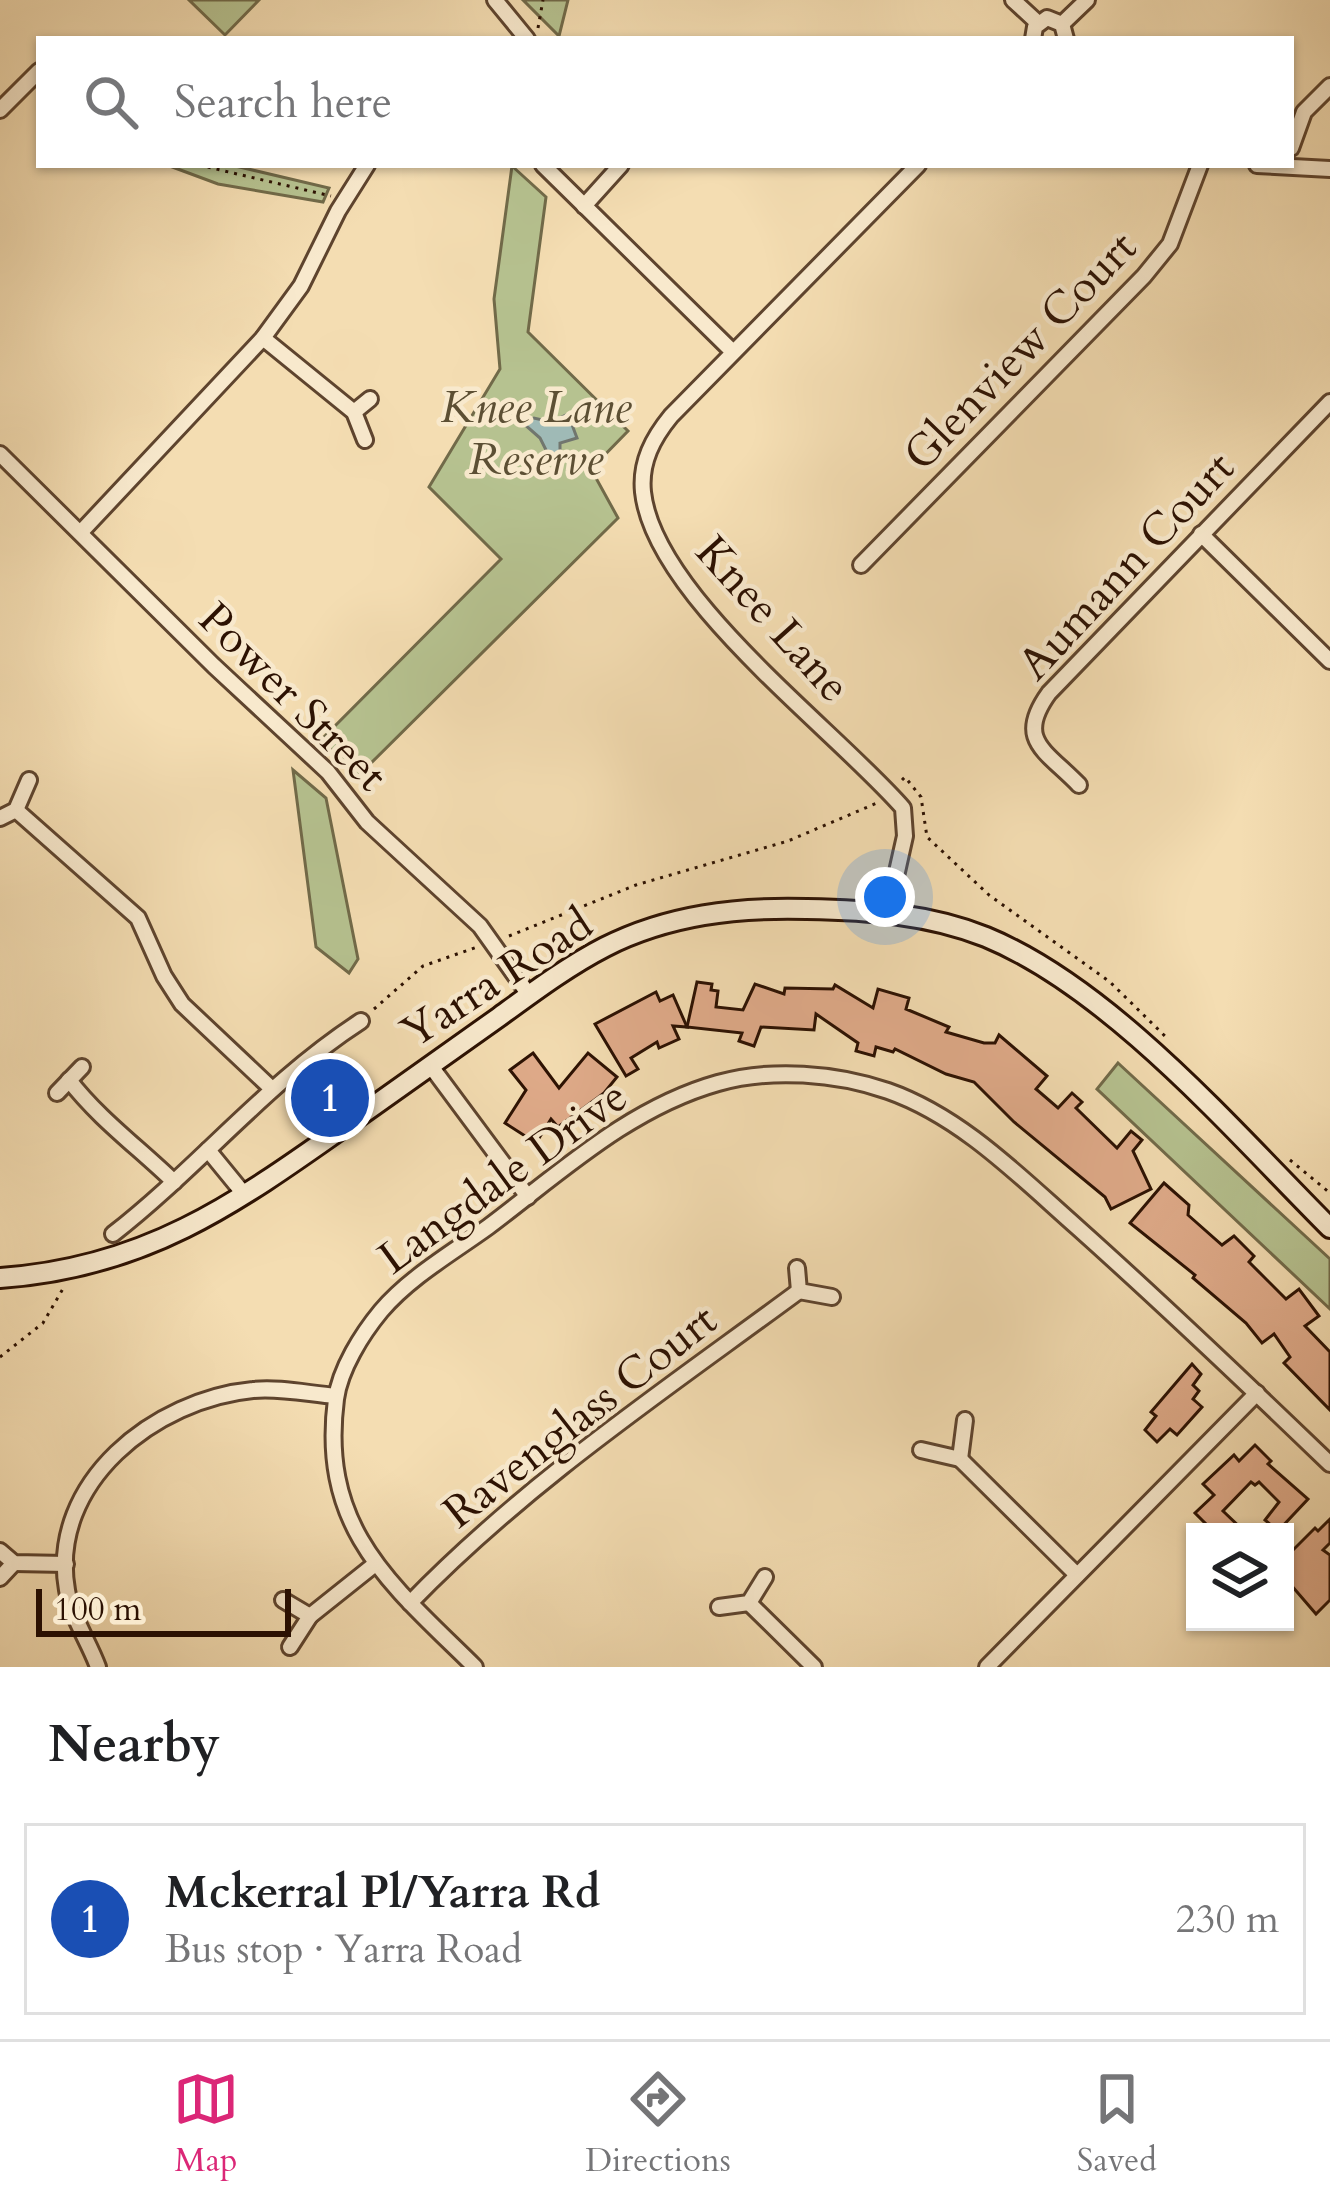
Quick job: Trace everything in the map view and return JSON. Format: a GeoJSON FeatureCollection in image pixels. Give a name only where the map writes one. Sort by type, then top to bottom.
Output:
{"type":"FeatureCollection","features":[{"type":"Feature","properties":{"kind":"main road","name":"Yarra Road"},"geometry":{"type":"LineString","coordinates":[[0,1278],[71,1269],[150,1247],[244,1194],[605,947],[681,918],[769,908],[887,912],[986,937],[1047,970],[1119,1020],[1330,1228]]}},
{"type":"Feature","properties":{"kind":"street"},"geometry":{"type":"LineString","coordinates":[[494,0],[525,36]]}},
{"type":"Feature","properties":{"kind":"street"},"geometry":{"type":"LineString","coordinates":[[1013,0],[1035,31],[1047,18],[1064,31],[1087,0]]}},
{"type":"Feature","properties":{"kind":"street"},"geometry":{"type":"LineString","coordinates":[[0,110],[36,74]]}},
{"type":"Feature","properties":{"kind":"street"},"geometry":{"type":"LineString","coordinates":[[1294,140],[1304,112],[1330,86]]}},
{"type":"Feature","properties":{"kind":"street"},"geometry":{"type":"LineString","coordinates":[[1294,167],[1330,169]]}},
{"type":"Feature","properties":{"kind":"street"},"geometry":{"type":"LineString","coordinates":[[81,532],[263,338],[302,286],[344,199],[365,168]]}},
{"type":"Feature","properties":{"kind":"street"},"geometry":{"type":"LineString","coordinates":[[546,168],[733,352]]}},
{"type":"Feature","properties":{"kind":"street"},"geometry":{"type":"LineString","coordinates":[[584,206],[619,168]]}},
{"type":"Feature","properties":{"kind":"street","name":"Knee Lane"},"geometry":{"type":"LineString","coordinates":[[889,791],[692,594],[651,524],[643,492],[655,434],[915,168]]}},
{"type":"Feature","properties":{"kind":"street","name":"Glenview Court"},"geometry":{"type":"LineString","coordinates":[[861,565],[1144,276],[1170,244],[1199,168]]}},
{"type":"Feature","properties":{"kind":"street"},"geometry":{"type":"LineString","coordinates":[[263,338],[354,412],[365,440]]}},
{"type":"Feature","properties":{"kind":"street"},"geometry":{"type":"LineString","coordinates":[[354,412],[370,399]]}},
{"type":"Feature","properties":{"kind":"street","name":"Aumann Court"},"geometry":{"type":"LineString","coordinates":[[1078,785],[1039,744],[1031,728],[1035,712],[1330,402]]}},
{"type":"Feature","properties":{"kind":"street","name":"Power Street"},"geometry":{"type":"LineString","coordinates":[[0,454],[328,772],[367,822],[480,926],[530,995]]}},
{"type":"Feature","properties":{"kind":"street"},"geometry":{"type":"LineString","coordinates":[[1201,533],[1330,662]]}},
{"type":"Feature","properties":{"kind":"street"},"geometry":{"type":"LineString","coordinates":[[0,818],[16,810],[28,780]]}},
{"type":"Feature","properties":{"kind":"street"},"geometry":{"type":"LineString","coordinates":[[887,912],[905,836],[904,808],[889,791]]}},
{"type":"Feature","properties":{"kind":"street"},"geometry":{"type":"LineString","coordinates":[[16,810],[138,918],[182,1004],[271,1088]]}},
{"type":"Feature","properties":{"kind":"street"},"geometry":{"type":"LineString","coordinates":[[112,1234],[315,1050],[361,1021]]}},
{"type":"Feature","properties":{"kind":"street"},"geometry":{"type":"LineString","coordinates":[[430,1066],[528,1197]]}},
{"type":"Feature","properties":{"kind":"street"},"geometry":{"type":"LineString","coordinates":[[57,1093],[82,1067]]}},
{"type":"Feature","properties":{"kind":"street","name":"Langdale Drive"},"geometry":{"type":"LineString","coordinates":[[476,1667],[374,1565],[353,1532],[340,1487],[336,1396],[349,1362],[402,1290],[643,1114],[721,1082],[805,1075],[886,1090],[936,1113],[997,1156],[1181,1320],[1330,1464]]}},
{"type":"Feature","properties":{"kind":"street"},"geometry":{"type":"LineString","coordinates":[[69,1080],[94,1113],[115,1125],[174,1182]]}},
{"type":"Feature","properties":{"kind":"street"},"geometry":{"type":"LineString","coordinates":[[208,1150],[244,1194]]}},
{"type":"Feature","properties":{"kind":"street"},"geometry":{"type":"LineString","coordinates":[[797,1268],[799,1291],[832,1297]]}},
{"type":"Feature","properties":{"kind":"street","name":"Ravenglass Court"},"geometry":{"type":"LineString","coordinates":[[410,1603],[465,1545],[519,1498],[799,1291]]}},
{"type":"Feature","properties":{"kind":"street"},"geometry":{"type":"LineString","coordinates":[[98,1667],[67,1592],[68,1537],[89,1487],[127,1441],[169,1414],[255,1389],[336,1396]]}},
{"type":"Feature","properties":{"kind":"street"},"geometry":{"type":"LineString","coordinates":[[987,1667],[1257,1393]]}},
{"type":"Feature","properties":{"kind":"street"},"geometry":{"type":"LineString","coordinates":[[960,1459],[965,1420]]}},
{"type":"Feature","properties":{"kind":"street"},"geometry":{"type":"LineString","coordinates":[[921,1450],[960,1459],[1077,1575]]}},
{"type":"Feature","properties":{"kind":"street"},"geometry":{"type":"LineString","coordinates":[[0,1551],[14,1563],[66,1564]]}},
{"type":"Feature","properties":{"kind":"street"},"geometry":{"type":"LineString","coordinates":[[0,1578],[14,1563]]}},
{"type":"Feature","properties":{"kind":"street"},"geometry":{"type":"LineString","coordinates":[[290,1647],[310,1616],[374,1565]]}},
{"type":"Feature","properties":{"kind":"street"},"geometry":{"type":"LineString","coordinates":[[749,1603],[765,1577]]}},
{"type":"Feature","properties":{"kind":"street"},"geometry":{"type":"LineString","coordinates":[[283,1600],[310,1616]]}},
{"type":"Feature","properties":{"kind":"street"},"geometry":{"type":"LineString","coordinates":[[719,1607],[749,1603]]}},
{"type":"Feature","properties":{"kind":"street"},"geometry":{"type":"LineString","coordinates":[[749,1603],[814,1667]]}},
{"type":"Feature","properties":{"kind":"path"},"geometry":{"type":"LineString","coordinates":[[530,36],[538,30],[543,0]]}},
{"type":"Feature","properties":{"kind":"path"},"geometry":{"type":"LineString","coordinates":[[212,168],[344,199]]}},
{"type":"Feature","properties":{"kind":"path"},"geometry":{"type":"LineString","coordinates":[[361,1021],[423,966],[636,885],[788,841],[872,807],[905,777],[921,797],[927,837],[940,850],[988,895],[1111,982],[1169,1040]]}},
{"type":"Feature","properties":{"kind":"path"},"geometry":{"type":"LineString","coordinates":[[1285,1156],[1330,1193]]}},
{"type":"Feature","properties":{"kind":"path"},"geometry":{"type":"LineString","coordinates":[[0,1357],[43,1323],[59,1302],[71,1269]]}},
{"type":"Feature","properties":{"kind":"green space"},"geometry":{"type":"Polygon","coordinates":[[[189,0],[259,0],[225,35],[189,0]]]}},
{"type":"Feature","properties":{"kind":"green space"},"geometry":{"type":"Polygon","coordinates":[[[523,0],[568,0],[559,36],[523,0]]]}},
{"type":"Feature","properties":{"kind":"green space"},"geometry":{"type":"Polygon","coordinates":[[[175,168],[244,168],[329,188],[323,202],[218,184],[175,168]]]}},
{"type":"Feature","properties":{"kind":"green space","name":"Knee Lane Reserve"},"geometry":{"type":"Polygon","coordinates":[[[514,168],[546,197],[528,332],[628,431],[591,469],[618,518],[358,776],[321,740],[501,559],[429,487],[500,369],[494,299],[514,168]]]}},
{"type":"Feature","properties":{"kind":"green space"},"geometry":{"type":"Polygon","coordinates":[[[293,770],[326,798],[358,959],[349,973],[316,947],[293,770]]]}},
{"type":"Feature","properties":{"kind":"green space"},"geometry":{"type":"Polygon","coordinates":[[[1118,1063],[1330,1259],[1330,1309],[1097,1089],[1118,1063]]]}},
{"type":"Feature","properties":{"kind":"water"},"geometry":{"type":"Polygon","coordinates":[[[568,414],[577,438],[560,443],[560,455],[547,452],[524,424],[534,418],[551,422],[568,414]]]}},
{"type":"Feature","properties":{"kind":"building"},"geometry":{"type":"Polygon","coordinates":[[[697,982],[712,984],[711,990],[718,991],[716,1007],[743,1010],[755,984],[784,994],[785,988],[833,989],[835,985],[873,1008],[878,989],[909,998],[906,1009],[949,1027],[946,1032],[984,1043],[995,1043],[999,1035],[1047,1076],[1036,1089],[1058,1108],[1072,1093],[1082,1102],[1076,1108],[1117,1148],[1131,1131],[1142,1140],[1133,1151],[1151,1189],[1111,1209],[1105,1197],[1014,1122],[974,1082],[895,1049],[876,1047],[874,1056],[856,1051],[858,1043],[816,1014],[814,1030],[761,1027],[754,1046],[739,1041],[742,1033],[687,1027],[697,982]]]}},
{"type":"Feature","properties":{"kind":"building"},"geometry":{"type":"Polygon","coordinates":[[[656,992],[660,1001],[673,995],[687,1027],[673,1026],[679,1039],[659,1048],[657,1042],[631,1058],[638,1069],[626,1076],[595,1024],[656,992]]]}},
{"type":"Feature","properties":{"kind":"building"},"geometry":{"type":"Polygon","coordinates":[[[533,1053],[559,1088],[588,1053],[617,1077],[604,1093],[558,1127],[551,1119],[536,1143],[505,1123],[526,1090],[510,1070],[533,1053]]]}},
{"type":"Feature","properties":{"kind":"building"},"geometry":{"type":"Polygon","coordinates":[[[1164,1183],[1189,1205],[1188,1215],[1222,1245],[1234,1236],[1254,1256],[1249,1262],[1286,1299],[1299,1289],[1319,1316],[1305,1326],[1330,1352],[1330,1410],[1284,1363],[1290,1357],[1274,1334],[1262,1343],[1195,1275],[1130,1223],[1164,1183]]]}},
{"type":"Feature","properties":{"kind":"building"},"geometry":{"type":"Polygon","coordinates":[[[1192,1364],[1201,1374],[1193,1385],[1199,1391],[1193,1399],[1202,1407],[1177,1435],[1170,1429],[1157,1442],[1145,1430],[1156,1416],[1151,1412],[1192,1364]]]}},
{"type":"Feature","properties":{"kind":"building"},"geometry":{"type":"Polygon","coordinates":[[[1255,1445],[1271,1461],[1268,1464],[1308,1499],[1286,1523],[1269,1523],[1265,1520],[1279,1502],[1259,1482],[1251,1482],[1223,1511],[1236,1523],[1205,1523],[1195,1513],[1214,1495],[1203,1484],[1234,1455],[1239,1461],[1255,1445]]]}},
{"type":"Feature","properties":{"kind":"building"},"geometry":{"type":"Polygon","coordinates":[[[1330,1519],[1330,1543],[1323,1550],[1330,1555],[1330,1600],[1316,1614],[1294,1588],[1294,1549],[1315,1528],[1318,1531],[1330,1519]]]}},
{"type":"Feature","properties":{"kind":"place","name":"Mckerral Pl/Yarra Rd"},"geometry":{"type":"Point","coordinates":[330,1098]}}]}
